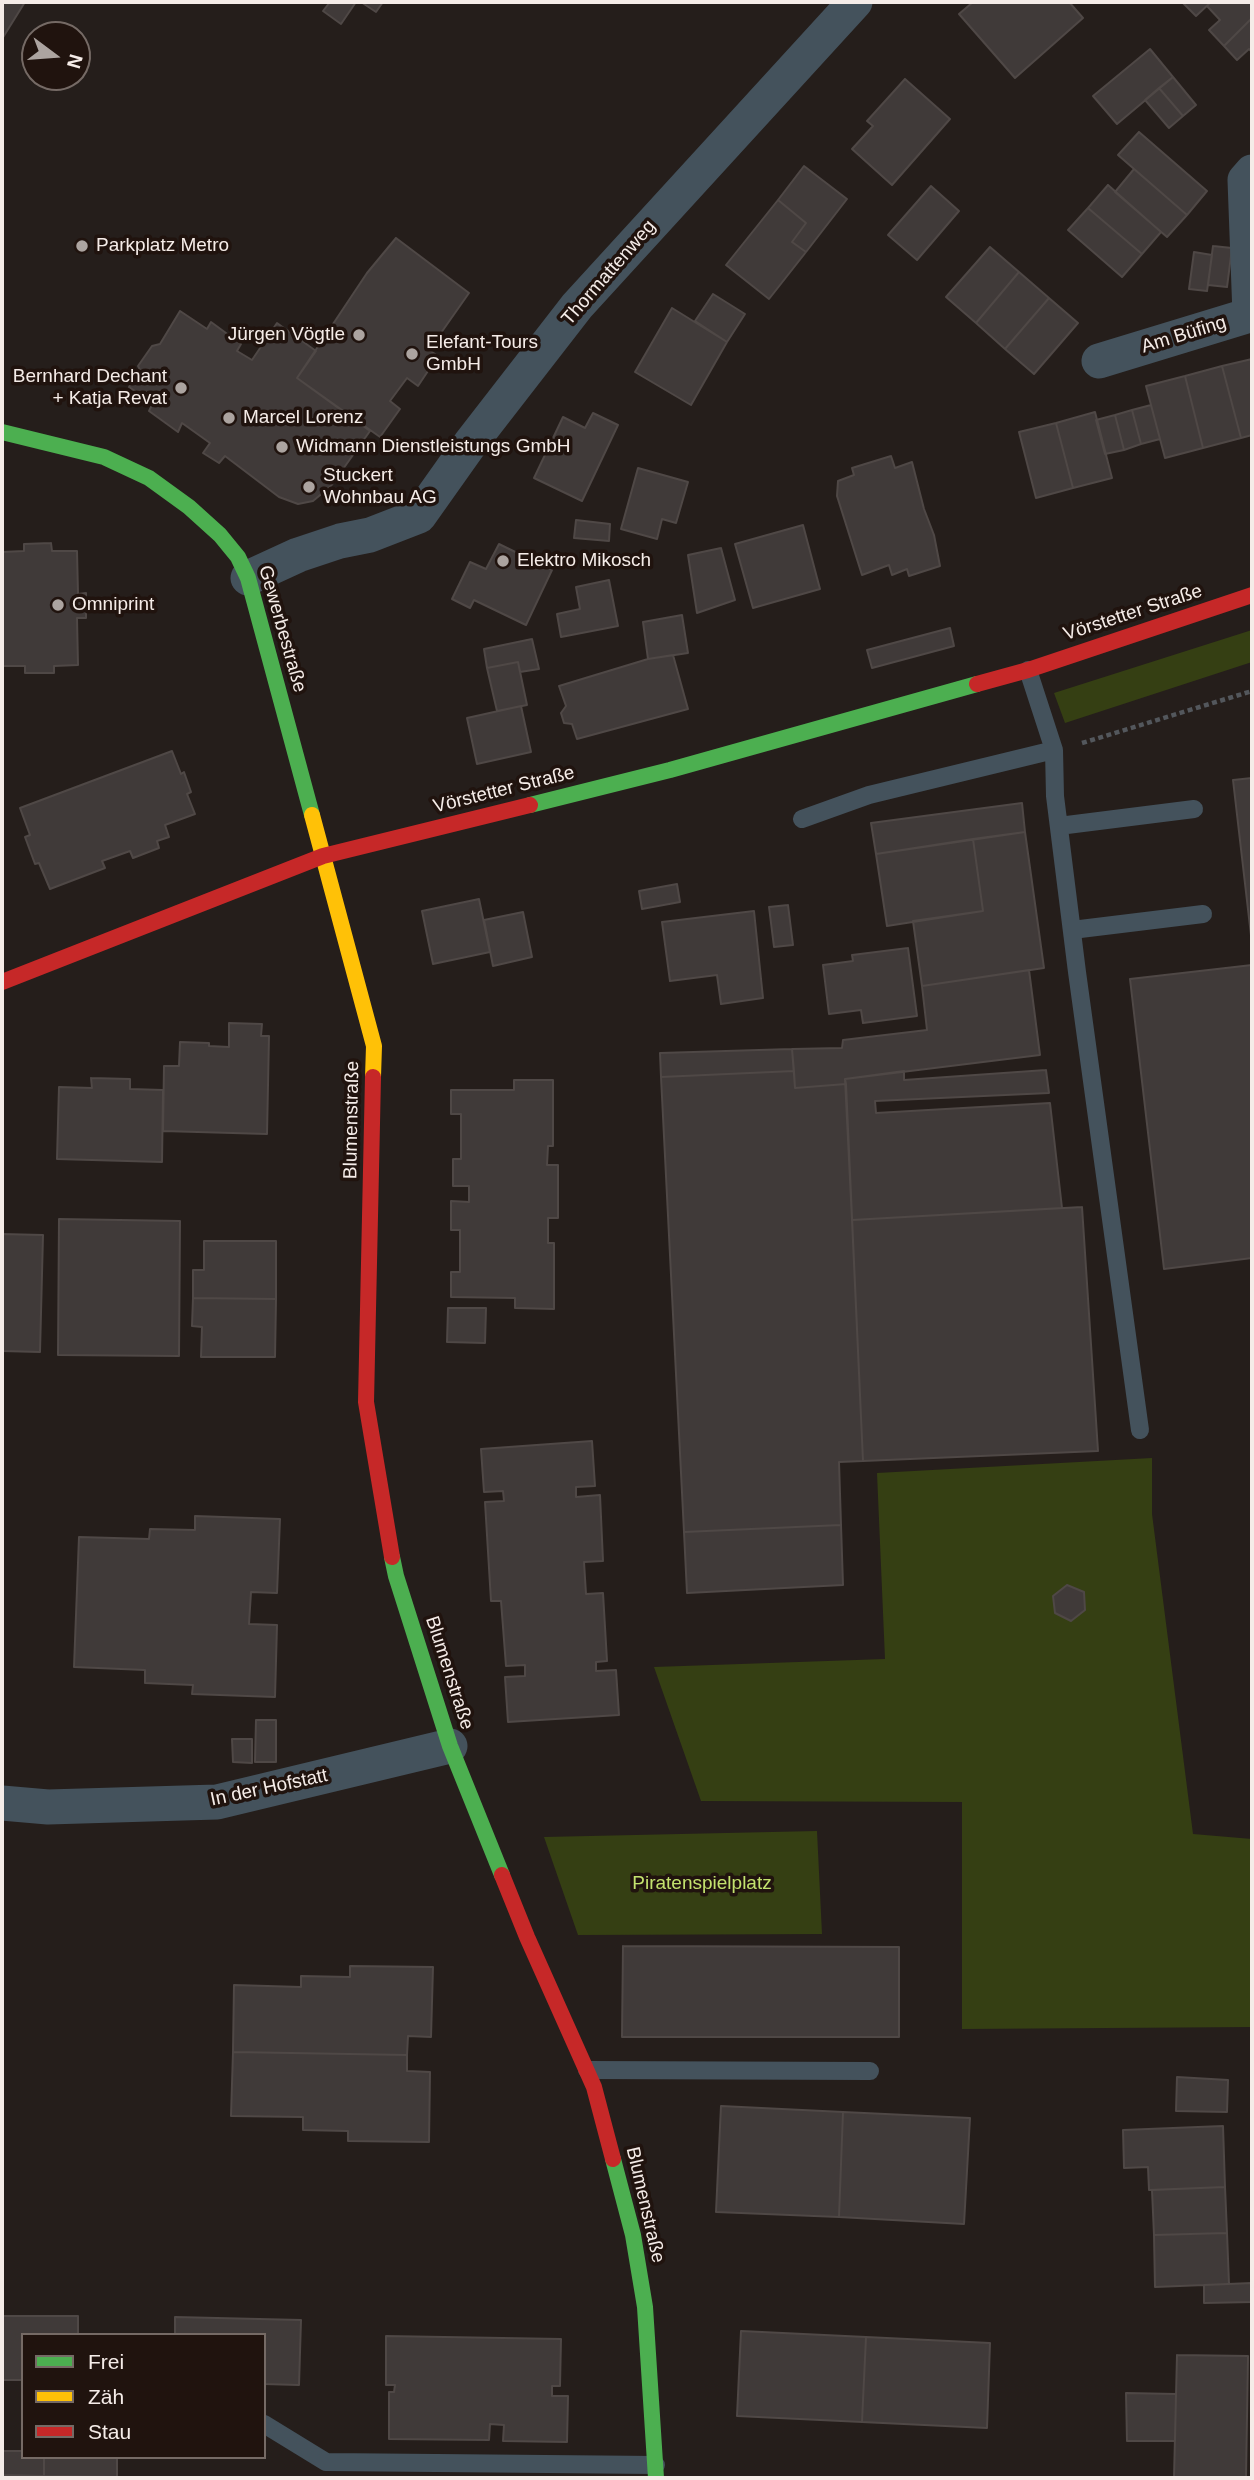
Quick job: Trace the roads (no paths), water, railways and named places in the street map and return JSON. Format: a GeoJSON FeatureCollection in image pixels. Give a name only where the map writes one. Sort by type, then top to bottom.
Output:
{"type":"FeatureCollection","features":[{"type":"Feature","properties":{"kind":"street","name":"Thormattenweg"},"geometry":{"type":"LineString","coordinates":[[248,578],[298,555],[340,541],[370,535],[419,516],[470,444],[578,306],[855,2]]}},
{"type":"Feature","properties":{"kind":"street","name":"Am Büfing"},"geometry":{"type":"LineString","coordinates":[[1099,361],[1250,315],[1244,180],[1252,172]]}},
{"type":"Feature","properties":{"kind":"street","name":"Gewerbestraße"},"geometry":{"type":"LineString","coordinates":[[2,432],[104,457],[149,478],[189,507],[220,535],[238,557],[248,578],[323,856]]}},
{"type":"Feature","properties":{"kind":"street","name":"Vörstetter Straße"},"geometry":{"type":"LineString","coordinates":[[2,982],[323,856],[670,770],[1028,670],[1252,595]]}},
{"type":"Feature","properties":{"kind":"street","name":"Blumenstraße"},"geometry":{"type":"LineString","coordinates":[[323,856],[374,1046],[366,1402],[396,1577],[450,1746],[527,1937],[594,2087],[633,2235],[645,2307],[656,2472]]}},
{"type":"Feature","properties":{"kind":"street","name":"In der Hofstatt"},"geometry":{"type":"LineString","coordinates":[[2,1803],[48,1807],[217,1802],[450,1746]]}},
{"type":"Feature","properties":{"kind":"lane"},"geometry":{"type":"LineString","coordinates":[[1028,670],[1054,750],[1055,796],[1140,1430]]}},
{"type":"Feature","properties":{"kind":"lane"},"geometry":{"type":"LineString","coordinates":[[802,819],[869,795],[1054,750]]}},
{"type":"Feature","properties":{"kind":"lane"},"geometry":{"type":"LineString","coordinates":[[1059,826],[1194,809]]}},
{"type":"Feature","properties":{"kind":"lane"},"geometry":{"type":"LineString","coordinates":[[1072,930],[1203,914]]}},
{"type":"Feature","properties":{"kind":"lane"},"geometry":{"type":"LineString","coordinates":[[587,2070],[870,2071]]}},
{"type":"Feature","properties":{"kind":"lane"},"geometry":{"type":"LineString","coordinates":[[266,2425],[326,2462],[656,2472]]}},
{"type":"Feature","properties":{"kind":"place","name":"Parkplatz Metro"},"geometry":{"type":"Point","coordinates":[82,246]}},
{"type":"Feature","properties":{"kind":"place","name":"Jürgen Vögtle"},"geometry":{"type":"Point","coordinates":[359,335]}},
{"type":"Feature","properties":{"kind":"place","name":"Elefant-Tours GmbH"},"geometry":{"type":"Point","coordinates":[412,354]}},
{"type":"Feature","properties":{"kind":"place","name":"Bernhard Dechant + Katja Revat"},"geometry":{"type":"Point","coordinates":[181,388]}},
{"type":"Feature","properties":{"kind":"place","name":"Marcel Lorenz"},"geometry":{"type":"Point","coordinates":[229,418]}},
{"type":"Feature","properties":{"kind":"place","name":"Widmann Dienstleistungs GmbH"},"geometry":{"type":"Point","coordinates":[282,447]}},
{"type":"Feature","properties":{"kind":"place","name":"Stuckert Wohnbau AG"},"geometry":{"type":"Point","coordinates":[309,487]}},
{"type":"Feature","properties":{"kind":"place","name":"Elektro Mikosch"},"geometry":{"type":"Point","coordinates":[503,561]}},
{"type":"Feature","properties":{"kind":"place","name":"Omniprint"},"geometry":{"type":"Point","coordinates":[58,605]}},
{"type":"Feature","properties":{"kind":"park label","name":"Piratenspielplatz"},"geometry":{"type":"Point","coordinates":[702,1884]}}]}
